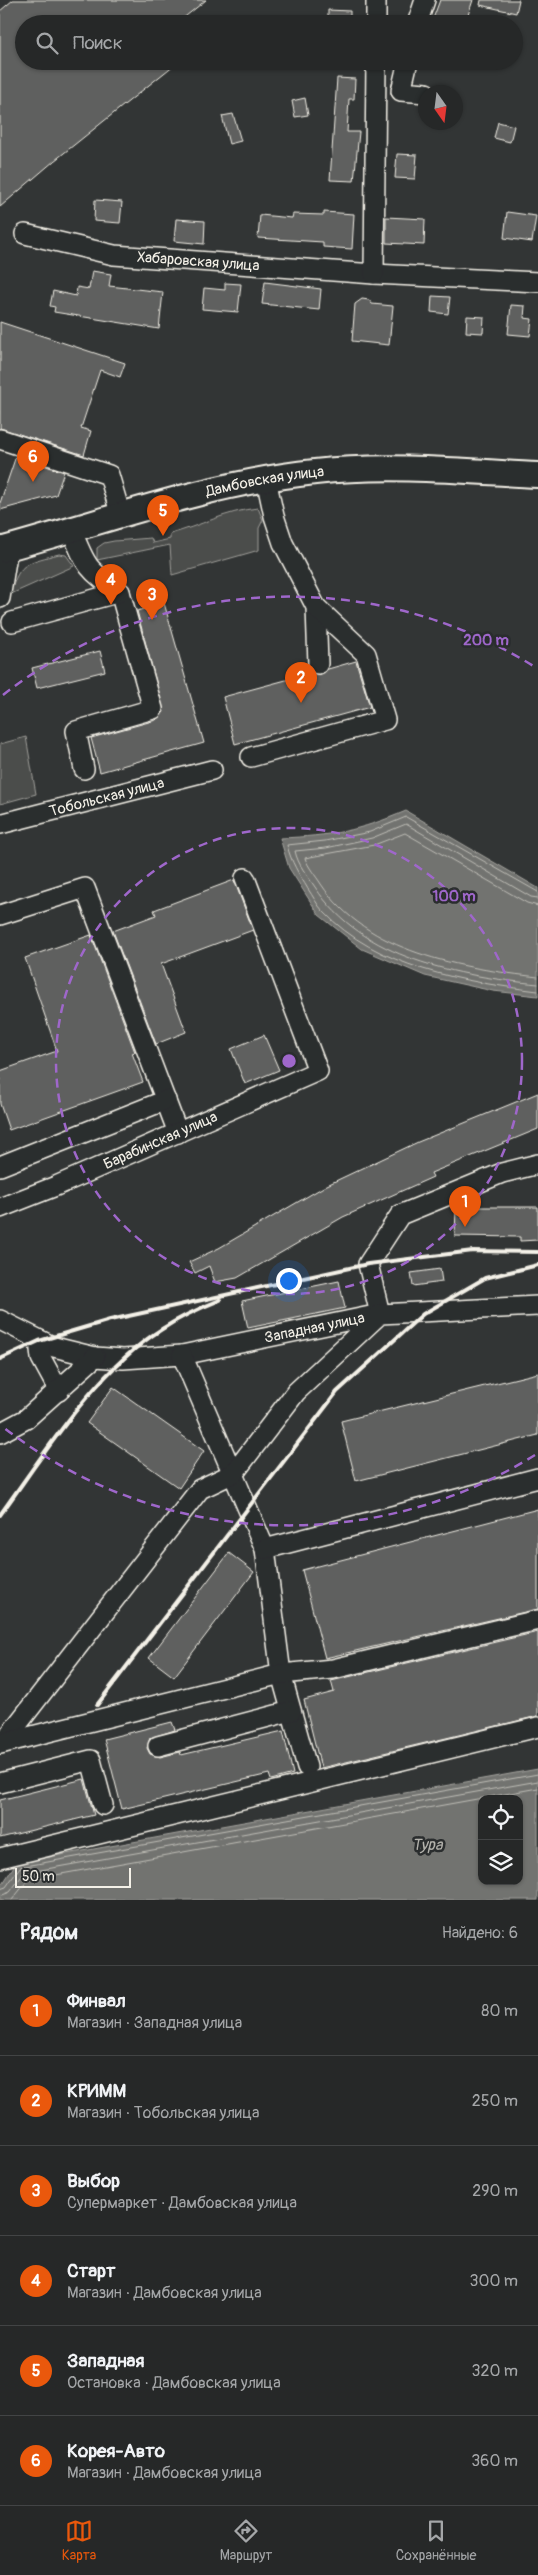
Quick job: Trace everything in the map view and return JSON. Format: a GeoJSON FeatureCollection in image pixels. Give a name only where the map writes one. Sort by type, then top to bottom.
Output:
{"type":"FeatureCollection","features":[{"type":"Feature","properties":{"kind":"main road","name":"Дамбовская улица"},"geometry":{"type":"LineString","coordinates":[[4,549],[121,516],[266,479],[359,468],[538,475]]}},
{"type":"Feature","properties":{"kind":"street"},"geometry":{"type":"LineString","coordinates":[[376,0],[376,15]]}},
{"type":"Feature","properties":{"kind":"street"},"geometry":{"type":"LineString","coordinates":[[420,15],[425,0]]}},
{"type":"Feature","properties":{"kind":"street"},"geometry":{"type":"LineString","coordinates":[[374,274],[376,70]]}},
{"type":"Feature","properties":{"kind":"street"},"geometry":{"type":"LineString","coordinates":[[406,70],[401,91],[418,92]]}},
{"type":"Feature","properties":{"kind":"street","name":"Хабаровская улица"},"geometry":{"type":"LineString","coordinates":[[25,234],[114,254],[374,274],[538,282]]}},
{"type":"Feature","properties":{"kind":"street"},"geometry":{"type":"LineString","coordinates":[[0,439],[109,475],[121,516]]}},
{"type":"Feature","properties":{"kind":"street"},"geometry":{"type":"LineString","coordinates":[[251,757],[385,720],[366,654],[316,607],[284,542],[274,516],[266,479]]}},
{"type":"Feature","properties":{"kind":"street"},"geometry":{"type":"LineString","coordinates":[[72,531],[82,558],[92,573],[120,592],[153,709],[76,731],[84,769]]}},
{"type":"Feature","properties":{"kind":"street"},"geometry":{"type":"LineString","coordinates":[[0,598],[4,549]]}},
{"type":"Feature","properties":{"kind":"street"},"geometry":{"type":"LineString","coordinates":[[12,622],[120,592]]}},
{"type":"Feature","properties":{"kind":"street"},"geometry":{"type":"LineString","coordinates":[[316,607],[318,664]]}},
{"type":"Feature","properties":{"kind":"street","name":"Тобольская улица"},"geometry":{"type":"LineString","coordinates":[[0,824],[212,770]]}},
{"type":"Feature","properties":{"kind":"street","name":"Барабинская улица"},"geometry":{"type":"LineString","coordinates":[[0,1208],[178,1133],[318,1071],[245,878]]}},
{"type":"Feature","properties":{"kind":"street"},"geometry":{"type":"LineString","coordinates":[[0,915],[84,888],[178,1133]]}},
{"type":"Feature","properties":{"kind":"street"},"geometry":{"type":"LineString","coordinates":[[0,1166],[166,1100]]}},
{"type":"Feature","properties":{"kind":"street","name":"Западная улица"},"geometry":{"type":"LineString","coordinates":[[0,1320],[38,1341],[95,1357],[123,1359],[182,1354],[380,1314],[368,1264],[400,1215],[502,1173],[538,1164]]}},
{"type":"Feature","properties":{"kind":"street"},"geometry":{"type":"LineString","coordinates":[[2,1743],[200,1488],[234,1474],[296,1392],[380,1314],[538,1306]]}},
{"type":"Feature","properties":{"kind":"street"},"geometry":{"type":"LineString","coordinates":[[38,1341],[41,1358],[59,1391]]}},
{"type":"Feature","properties":{"kind":"street"},"geometry":{"type":"LineString","coordinates":[[182,1354],[265,1549],[281,1674],[307,1767]]}},
{"type":"Feature","properties":{"kind":"street"},"geometry":{"type":"LineString","coordinates":[[0,1433],[26,1418],[59,1391],[95,1357]]}},
{"type":"Feature","properties":{"kind":"street"},"geometry":{"type":"LineString","coordinates":[[265,1549],[538,1478]]}},
{"type":"Feature","properties":{"kind":"street"},"geometry":{"type":"LineString","coordinates":[[2,1743],[281,1674],[333,1669],[538,1620]]}},
{"type":"Feature","properties":{"kind":"street"},"geometry":{"type":"LineString","coordinates":[[158,1746],[291,1711]]}},
{"type":"Feature","properties":{"kind":"street"},"geometry":{"type":"LineString","coordinates":[[0,1858],[538,1727]]}},
{"type":"Feature","properties":{"kind":"street"},"geometry":{"type":"LineString","coordinates":[[0,1783],[90,1760],[103,1805]]}},
{"type":"Feature","properties":{"kind":"shaded area"},"geometry":{"type":"Polygon","coordinates":[[[258,508],[263,520],[259,528],[259,550],[172,575],[170,545],[97,560],[97,548],[104,543],[151,538],[153,543],[170,539],[170,534],[224,515],[258,508]]]}},
{"type":"Feature","properties":{"kind":"shaded area"},"geometry":{"type":"Polygon","coordinates":[[[59,554],[66,555],[74,566],[11,594],[17,575],[22,569],[33,561],[59,554]]]}},
{"type":"Feature","properties":{"kind":"shaded area"},"geometry":{"type":"Polygon","coordinates":[[[26,737],[36,794],[0,804],[0,744],[26,737]]]}},
{"type":"Feature","properties":{"kind":"water"},"geometry":{"type":"Polygon","coordinates":[[[406,811],[538,888],[538,996],[493,991],[425,976],[362,949],[319,915],[289,868],[280,838],[315,836],[359,828],[406,811]]]}},
{"type":"Feature","properties":{"kind":"water","name":"Тура"},"geometry":{"type":"Polygon","coordinates":[[[538,1769],[538,1900],[0,1900],[0,1888],[16,1863],[538,1769]]]}},
{"type":"Feature","properties":{"kind":"building"},"geometry":{"type":"Polygon","coordinates":[[[13,0],[206,0],[187,15],[15,15],[15,70],[168,70],[0,207],[0,11],[13,0]]]}},
{"type":"Feature","properties":{"kind":"building"},"geometry":{"type":"Polygon","coordinates":[[[440,0],[473,0],[468,15],[434,15],[440,0]]]}},
{"type":"Feature","properties":{"kind":"building"},"geometry":{"type":"Polygon","coordinates":[[[481,0],[519,0],[516,13],[480,5],[481,0]]]}},
{"type":"Feature","properties":{"kind":"building"},"geometry":{"type":"Polygon","coordinates":[[[328,10],[350,11],[350,15],[328,15],[328,10]]]}},
{"type":"Feature","properties":{"kind":"building"},"geometry":{"type":"Polygon","coordinates":[[[337,78],[355,79],[354,99],[349,99],[347,132],[359,132],[354,181],[330,180],[337,78]]]}},
{"type":"Feature","properties":{"kind":"building"},"geometry":{"type":"Polygon","coordinates":[[[305,98],[308,115],[295,117],[292,101],[305,98]]]}},
{"type":"Feature","properties":{"kind":"building"},"geometry":{"type":"Polygon","coordinates":[[[233,114],[241,141],[229,144],[222,116],[233,114]]]}},
{"type":"Feature","properties":{"kind":"building"},"geometry":{"type":"Polygon","coordinates":[[[498,122],[514,126],[510,142],[494,138],[498,122]]]}},
{"type":"Feature","properties":{"kind":"building"},"geometry":{"type":"Polygon","coordinates":[[[397,154],[417,155],[415,179],[395,178],[397,154]]]}},
{"type":"Feature","properties":{"kind":"building"},"geometry":{"type":"Polygon","coordinates":[[[95,200],[122,202],[120,223],[94,221],[95,200]]]}},
{"type":"Feature","properties":{"kind":"building"},"geometry":{"type":"Polygon","coordinates":[[[324,212],[354,214],[352,249],[323,247],[323,242],[258,238],[260,215],[292,218],[293,214],[324,215],[324,212]]]}},
{"type":"Feature","properties":{"kind":"building"},"geometry":{"type":"Polygon","coordinates":[[[507,212],[536,216],[532,242],[504,238],[507,212]]]}},
{"type":"Feature","properties":{"kind":"building"},"geometry":{"type":"Polygon","coordinates":[[[386,217],[425,219],[424,245],[386,243],[386,217]]]}},
{"type":"Feature","properties":{"kind":"building"},"geometry":{"type":"Polygon","coordinates":[[[176,219],[205,221],[204,244],[174,241],[176,219]]]}},
{"type":"Feature","properties":{"kind":"building"},"geometry":{"type":"Polygon","coordinates":[[[92,271],[111,274],[109,286],[163,292],[159,329],[54,312],[55,307],[50,306],[53,291],[76,296],[77,287],[89,289],[92,271]]]}},
{"type":"Feature","properties":{"kind":"building"},"geometry":{"type":"Polygon","coordinates":[[[265,282],[321,289],[319,310],[262,304],[265,282]]]}},
{"type":"Feature","properties":{"kind":"building"},"geometry":{"type":"Polygon","coordinates":[[[225,283],[241,284],[238,312],[202,309],[204,288],[225,290],[225,283]]]}},
{"type":"Feature","properties":{"kind":"building"},"geometry":{"type":"Polygon","coordinates":[[[432,296],[450,297],[448,314],[431,312],[432,296]]]}},
{"type":"Feature","properties":{"kind":"building"},"geometry":{"type":"Polygon","coordinates":[[[362,299],[369,300],[372,304],[393,306],[389,345],[352,341],[355,304],[362,299]]]}},
{"type":"Feature","properties":{"kind":"building"},"geometry":{"type":"Polygon","coordinates":[[[511,305],[525,306],[524,318],[532,319],[530,336],[508,334],[511,305]]]}},
{"type":"Feature","properties":{"kind":"building"},"geometry":{"type":"Polygon","coordinates":[[[467,316],[484,317],[483,333],[466,332],[467,316]]]}},
{"type":"Feature","properties":{"kind":"building"},"geometry":{"type":"Polygon","coordinates":[[[0,322],[125,363],[120,377],[100,370],[81,428],[91,431],[84,455],[0,428],[0,322]]]}},
{"type":"Feature","properties":{"kind":"building"},"geometry":{"type":"Polygon","coordinates":[[[16,456],[64,472],[56,495],[0,510],[0,503],[16,456]]]}},
{"type":"Feature","properties":{"kind":"building"},"geometry":{"type":"Polygon","coordinates":[[[164,603],[204,743],[100,772],[91,738],[156,720],[164,712],[137,611],[164,603]]]}},
{"type":"Feature","properties":{"kind":"building"},"geometry":{"type":"Polygon","coordinates":[[[100,651],[105,671],[37,688],[32,668],[100,651]]]}},
{"type":"Feature","properties":{"kind":"building"},"geometry":{"type":"Polygon","coordinates":[[[356,661],[370,707],[235,744],[223,697],[312,673],[319,675],[328,669],[356,661]]]}},
{"type":"Feature","properties":{"kind":"building"},"geometry":{"type":"Polygon","coordinates":[[[234,880],[253,930],[161,964],[186,1032],[156,1044],[113,931],[156,915],[154,910],[234,880]]]}},
{"type":"Feature","properties":{"kind":"building"},"geometry":{"type":"Polygon","coordinates":[[[91,935],[135,1052],[132,1053],[143,1082],[9,1130],[0,1104],[0,1071],[57,1051],[25,958],[91,935]]]}},
{"type":"Feature","properties":{"kind":"building"},"geometry":{"type":"Polygon","coordinates":[[[264,1035],[279,1070],[245,1084],[231,1049],[264,1035]]]}},
{"type":"Feature","properties":{"kind":"building"},"geometry":{"type":"Polygon","coordinates":[[[538,1093],[538,1129],[431,1173],[433,1177],[343,1217],[237,1278],[215,1282],[209,1266],[195,1273],[189,1262],[219,1248],[327,1185],[418,1142],[538,1093]]]}},
{"type":"Feature","properties":{"kind":"building"},"geometry":{"type":"Polygon","coordinates":[[[456,1207],[538,1207],[538,1240],[520,1241],[520,1237],[455,1236],[456,1207]]]}},
{"type":"Feature","properties":{"kind":"building"},"geometry":{"type":"Polygon","coordinates":[[[440,1269],[442,1282],[413,1286],[411,1273],[440,1269]]]}},
{"type":"Feature","properties":{"kind":"building"},"geometry":{"type":"Polygon","coordinates":[[[339,1281],[345,1308],[248,1328],[242,1301],[339,1281]]]}},
{"type":"Feature","properties":{"kind":"building"},"geometry":{"type":"Polygon","coordinates":[[[538,1373],[538,1435],[356,1481],[341,1421],[538,1373]]]}},
{"type":"Feature","properties":{"kind":"building"},"geometry":{"type":"Polygon","coordinates":[[[113,1387],[204,1451],[179,1488],[87,1423],[113,1387]]]}},
{"type":"Feature","properties":{"kind":"building"},"geometry":{"type":"Polygon","coordinates":[[[538,1509],[538,1609],[325,1658],[302,1570],[538,1509]]]}},
{"type":"Feature","properties":{"kind":"building"},"geometry":{"type":"Polygon","coordinates":[[[229,1553],[254,1572],[174,1677],[149,1658],[229,1553]]]}},
{"type":"Feature","properties":{"kind":"building"},"geometry":{"type":"Polygon","coordinates":[[[538,1632],[538,1716],[321,1768],[304,1700],[334,1692],[331,1681],[538,1632]]]}},
{"type":"Feature","properties":{"kind":"building"},"geometry":{"type":"Polygon","coordinates":[[[172,1722],[175,1730],[150,1738],[147,1748],[150,1754],[160,1757],[180,1752],[181,1755],[283,1731],[293,1774],[271,1780],[269,1774],[122,1809],[104,1739],[172,1722]]]}},
{"type":"Feature","properties":{"kind":"building"},"geometry":{"type":"Polygon","coordinates":[[[84,1779],[94,1815],[0,1838],[0,1800],[84,1779]]]}},
{"type":"Feature","properties":{"kind":"railway"},"geometry":{"type":"LineString","coordinates":[[0,1359],[39,1341],[110,1320],[368,1264],[473,1251],[538,1252]]}},
{"type":"Feature","properties":{"kind":"railway"},"geometry":{"type":"LineString","coordinates":[[97,1705],[337,1392],[423,1314],[485,1278],[538,1265]]}},
{"type":"Feature","properties":{"kind":"railway"},"geometry":{"type":"LineString","coordinates":[[0,1515],[73,1414],[115,1367],[138,1346],[169,1325],[190,1313],[220,1300]]}},
{"type":"Feature","properties":{"kind":"place","name":"Корея-Авто"},"geometry":{"type":"Point","coordinates":[33,482]}},
{"type":"Feature","properties":{"kind":"place","name":"Западная"},"geometry":{"type":"Point","coordinates":[163,536]}},
{"type":"Feature","properties":{"kind":"place","name":"Старт"},"geometry":{"type":"Point","coordinates":[111,605]}},
{"type":"Feature","properties":{"kind":"place","name":"Выбор"},"geometry":{"type":"Point","coordinates":[152,620]}},
{"type":"Feature","properties":{"kind":"place","name":"КРИММ"},"geometry":{"type":"Point","coordinates":[301,703]}},
{"type":"Feature","properties":{"kind":"place","name":"Финвал"},"geometry":{"type":"Point","coordinates":[465,1227]}}]}
